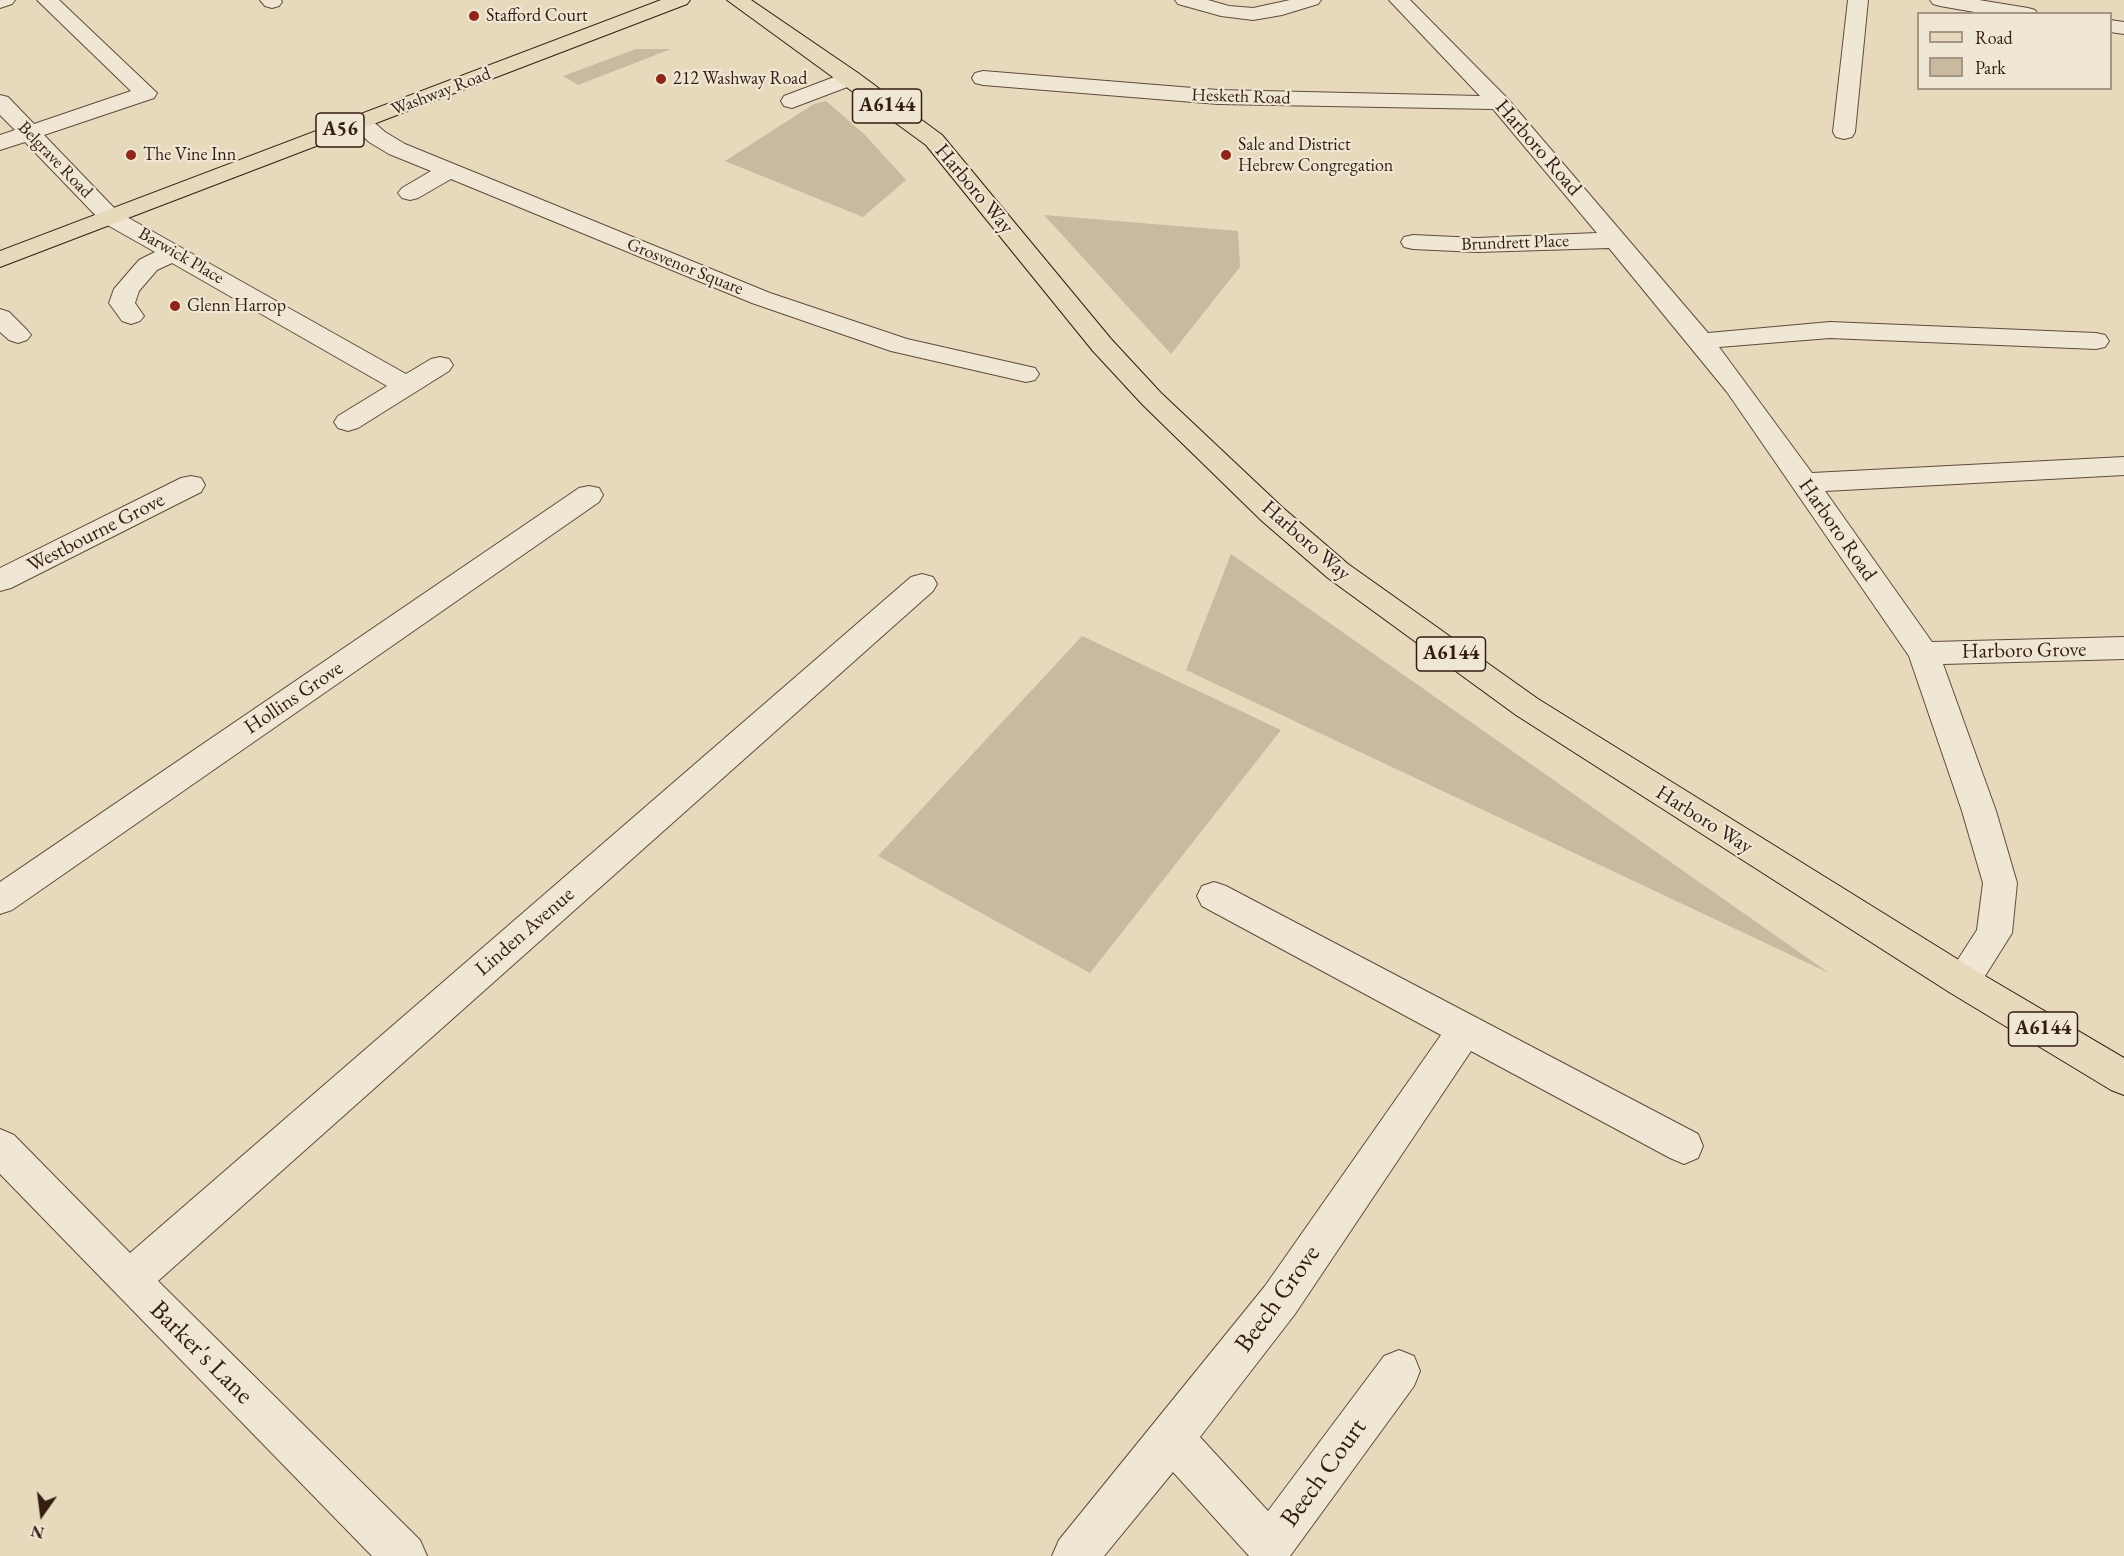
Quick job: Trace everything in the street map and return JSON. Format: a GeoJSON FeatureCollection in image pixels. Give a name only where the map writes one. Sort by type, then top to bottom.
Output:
{"type":"FeatureCollection","features":[{"type":"Feature","properties":{"kind":"main road","name":"Washway Road"},"geometry":{"type":"LineString","coordinates":[[0,260],[680,0]]}},
{"type":"Feature","properties":{"kind":"main road","name":"Harboro Way"},"geometry":{"type":"LineString","coordinates":[[737,0],[850,78],[934,140],[1102,345],[1144,391],[1272,514],[1338,571],[1527,707],[1962,981]]}},
{"type":"Feature","properties":{"kind":"main road","name":"A6144"},"geometry":{"type":"LineString","coordinates":[[1962,981],[2124,1078]]}},
{"type":"Feature","properties":{"kind":"street"},"geometry":{"type":"LineString","coordinates":[[0,2],[5,0]]}},
{"type":"Feature","properties":{"kind":"street"},"geometry":{"type":"LineString","coordinates":[[0,142],[146,93],[47,0]]}},
{"type":"Feature","properties":{"kind":"street"},"geometry":{"type":"LineString","coordinates":[[1185,0],[1228,12],[1253,14],[1275,11],[1311,0]]}},
{"type":"Feature","properties":{"kind":"street","name":"Harboro Road"},"geometry":{"type":"LineString","coordinates":[[1399,0],[1499,103],[1701,341],[1736,386],[1924,653],[1979,811],[2000,883],[1994,933],[1962,981]]}},
{"type":"Feature","properties":{"kind":"street"},"geometry":{"type":"LineString","coordinates":[[1844,132],[1858,0]]}},
{"type":"Feature","properties":{"kind":"street"},"geometry":{"type":"LineString","coordinates":[[1940,0],[2015,12]]}},
{"type":"Feature","properties":{"kind":"street"},"geometry":{"type":"LineString","coordinates":[[792,101],[850,78]]}},
{"type":"Feature","properties":{"kind":"street","name":"Hesketh Road"},"geometry":{"type":"LineString","coordinates":[[983,78],[1218,97],[1499,103]]}},
{"type":"Feature","properties":{"kind":"street","name":"Belgrave Road"},"geometry":{"type":"LineString","coordinates":[[0,102],[110,217]]}},
{"type":"Feature","properties":{"kind":"street","name":"Grosvenor Square"},"geometry":{"type":"LineString","coordinates":[[360,122],[385,143],[448,171],[761,298],[900,345],[1026,374]]}},
{"type":"Feature","properties":{"kind":"street"},"geometry":{"type":"LineString","coordinates":[[410,193],[448,171]]}},
{"type":"Feature","properties":{"kind":"street","name":"Barwick Place"},"geometry":{"type":"LineString","coordinates":[[110,217],[407,386]]}},
{"type":"Feature","properties":{"kind":"street","name":"Brundrett Place"},"geometry":{"type":"LineString","coordinates":[[1413,242],[1477,245],[1617,240]]}},
{"type":"Feature","properties":{"kind":"street"},"geometry":{"type":"LineString","coordinates":[[131,316],[122,303],[128,289],[148,265],[175,252]]}},
{"type":"Feature","properties":{"kind":"street"},"geometry":{"type":"LineString","coordinates":[[0,317],[18,335]]}},
{"type":"Feature","properties":{"kind":"street"},"geometry":{"type":"LineString","coordinates":[[1701,341],[1830,330],[2096,341]]}},
{"type":"Feature","properties":{"kind":"street"},"geometry":{"type":"LineString","coordinates":[[348,422],[440,365]]}},
{"type":"Feature","properties":{"kind":"street"},"geometry":{"type":"LineString","coordinates":[[1804,483],[2124,466]]}},
{"type":"Feature","properties":{"kind":"street","name":"Westbourne Grove"},"geometry":{"type":"LineString","coordinates":[[0,581],[191,485]]}},
{"type":"Feature","properties":{"kind":"street","name":"Hollins Grove"},"geometry":{"type":"LineString","coordinates":[[0,900],[589,495]]}},
{"type":"Feature","properties":{"kind":"street","name":"Linden Avenue"},"geometry":{"type":"LineString","coordinates":[[129,1280],[922,584]]}},
{"type":"Feature","properties":{"kind":"street","name":"Harboro Grove"},"geometry":{"type":"LineString","coordinates":[[1924,653],[2124,648]]}},
{"type":"Feature","properties":{"kind":"street"},"geometry":{"type":"LineString","coordinates":[[1214,896],[1684,1146]]}},
{"type":"Feature","properties":{"kind":"street","name":"Beech Grove"},"geometry":{"type":"LineString","coordinates":[[1075,1556],[1172,1438],[1280,1300],[1465,1030]]}},
{"type":"Feature","properties":{"kind":"street","name":"Barker's Lane"},"geometry":{"type":"LineString","coordinates":[[7,1166],[129,1280],[404,1556]]}},
{"type":"Feature","properties":{"kind":"street","name":"Beech Court"},"geometry":{"type":"LineString","coordinates":[[1172,1438],[1270,1546],[1399,1371]]}},
{"type":"Feature","properties":{"kind":"green space"},"geometry":{"type":"Polygon","coordinates":[[[636,49],[671,49],[578,85],[563,76],[636,49]]]}},
{"type":"Feature","properties":{"kind":"green space"},"geometry":{"type":"Polygon","coordinates":[[[826,101],[865,135],[906,180],[863,217],[725,161],[814,104],[826,101]]]}},
{"type":"Feature","properties":{"kind":"green space"},"geometry":{"type":"Polygon","coordinates":[[[1044,215],[1238,231],[1240,267],[1171,354],[1044,215]]]}},
{"type":"Feature","properties":{"kind":"green space"},"geometry":{"type":"Polygon","coordinates":[[[1231,554],[1829,973],[1186,670],[1231,554]]]}},
{"type":"Feature","properties":{"kind":"green space"},"geometry":{"type":"Polygon","coordinates":[[[1082,636],[1281,730],[1090,973],[878,856],[1082,636]]]}},
{"type":"Feature","properties":{"kind":"place","name":"Stafford Court"},"geometry":{"type":"Point","coordinates":[474,16]}},
{"type":"Feature","properties":{"kind":"place","name":"212 Washway Road"},"geometry":{"type":"Point","coordinates":[661,79]}},
{"type":"Feature","properties":{"kind":"place","name":"The Vine Inn"},"geometry":{"type":"Point","coordinates":[131,155]}},
{"type":"Feature","properties":{"kind":"place","name":"Sale and District Hebrew Congregation"},"geometry":{"type":"Point","coordinates":[1226,155]}},
{"type":"Feature","properties":{"kind":"place","name":"Glenn Harrop"},"geometry":{"type":"Point","coordinates":[175,306]}}]}
